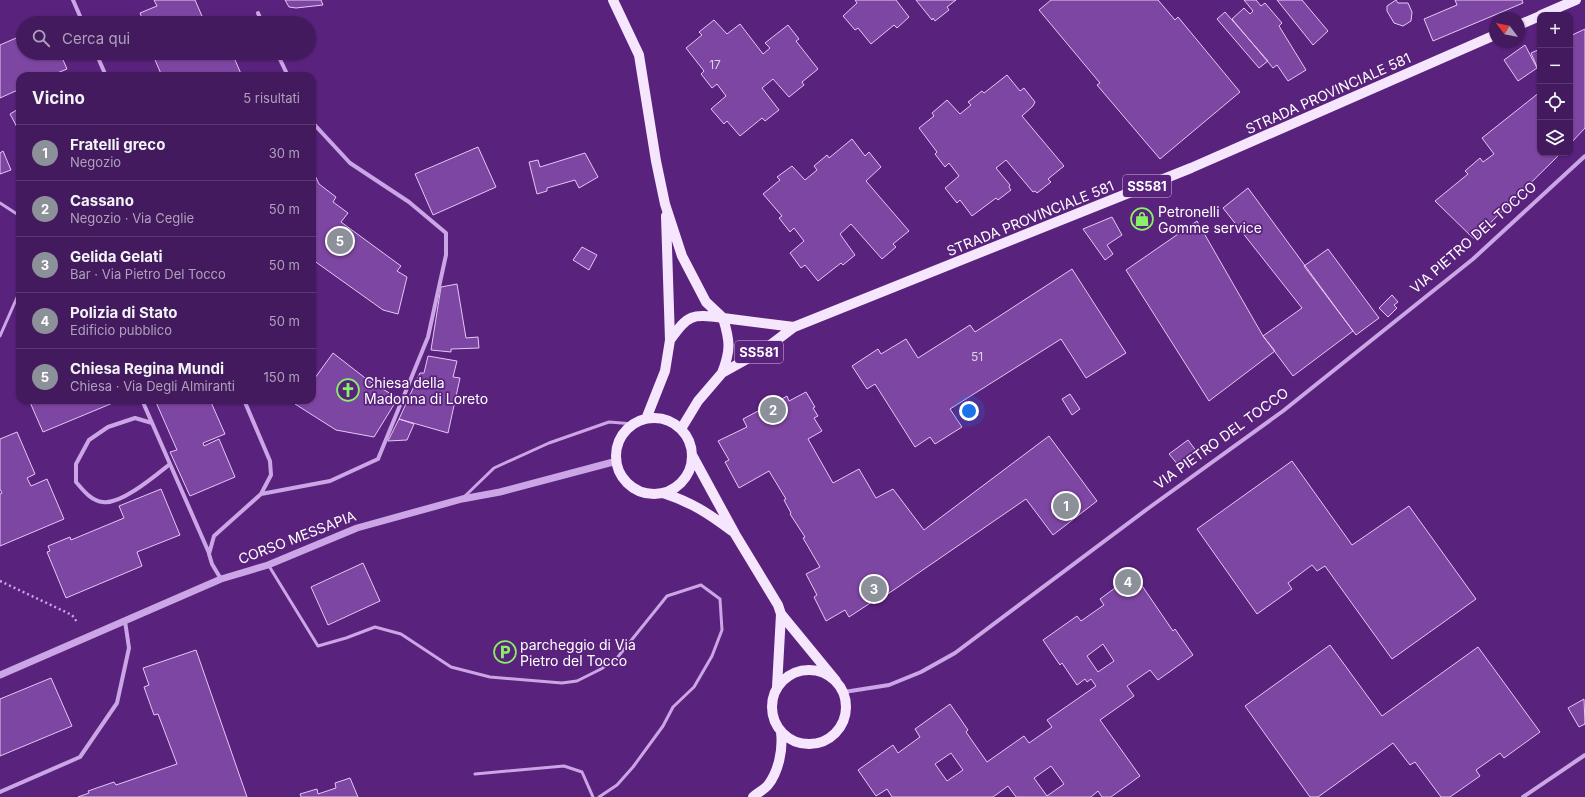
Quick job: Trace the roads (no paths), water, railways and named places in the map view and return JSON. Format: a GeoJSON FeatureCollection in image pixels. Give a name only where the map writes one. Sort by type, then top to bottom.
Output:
{"type":"FeatureCollection","features":[{"type":"Feature","properties":{"kind":"main road"},"geometry":{"type":"LineString","coordinates":[[613,0],[639,55],[656,162],[665,204],[682,256],[706,302],[723,318],[730,341],[728,358],[722,373]]}},
{"type":"Feature","properties":{"kind":"main road"},"geometry":{"type":"LineString","coordinates":[[1548,12],[1576,0]]}},
{"type":"Feature","properties":{"kind":"main road"},"geometry":{"type":"LineString","coordinates":[[1525,22],[1537,17]]}},
{"type":"Feature","properties":{"kind":"main road","name":"STRADA PROVINCIALE 581"},"geometry":{"type":"LineString","coordinates":[[794,327],[1191,168],[1489,38]]}},
{"type":"Feature","properties":{"kind":"main road"},"geometry":{"type":"LineString","coordinates":[[646,419],[665,371],[670,340],[665,204]]}},
{"type":"Feature","properties":{"kind":"main road"},"geometry":{"type":"LineString","coordinates":[[670,340],[684,321],[692,316],[702,315],[723,318]]}},
{"type":"Feature","properties":{"kind":"main road","name":"SS581"},"geometry":{"type":"LineString","coordinates":[[723,318],[794,327]]}},
{"type":"Feature","properties":{"kind":"main road","name":"SS581"},"geometry":{"type":"LineString","coordinates":[[681,429],[698,401],[722,373],[765,349],[794,327]]}},
{"type":"Feature","properties":{"kind":"main road"},"geometry":{"type":"LineString","coordinates":[[735,534],[705,511],[685,500],[662,493],[642,492],[633,487],[620,471],[617,461],[617,450],[620,440],[634,424],[646,419],[659,418],[671,422],[681,429],[689,441],[692,455],[735,534],[778,606],[781,614],[836,681],[844,692],[846,704],[845,715],[841,726],[834,735],[824,741],[807,744],[790,739],[781,732],[775,721],[772,710],[773,698],[778,687],[785,679],[794,673],[805,670],[822,672],[836,681]]}},
{"type":"Feature","properties":{"kind":"main road"},"geometry":{"type":"LineString","coordinates":[[662,493],[675,488],[684,479],[690,467],[692,455]]}},
{"type":"Feature","properties":{"kind":"main road"},"geometry":{"type":"LineString","coordinates":[[778,687],[781,614]]}},
{"type":"Feature","properties":{"kind":"main road"},"geometry":{"type":"LineString","coordinates":[[753,797],[768,785],[779,761],[782,746],[781,732]]}},
{"type":"Feature","properties":{"kind":"street"},"geometry":{"type":"LineString","coordinates":[[73,0],[80,16]]}},
{"type":"Feature","properties":{"kind":"street"},"geometry":{"type":"LineString","coordinates":[[99,60],[104,72]]}},
{"type":"Feature","properties":{"kind":"street"},"geometry":{"type":"LineString","coordinates":[[280,60],[286,72]]}},
{"type":"Feature","properties":{"kind":"street"},"geometry":{"type":"LineString","coordinates":[[261,494],[330,480],[378,458],[410,386],[428,337],[446,255],[446,233],[409,202],[350,163],[316,126]]}},
{"type":"Feature","properties":{"kind":"street","name":"VIA PIETRO DEL TOCCO"},"geometry":{"type":"LineString","coordinates":[[844,692],[889,685],[921,672],[955,653],[1150,507],[1283,411],[1473,259],[1585,156]]}},
{"type":"Feature","properties":{"kind":"street"},"geometry":{"type":"LineString","coordinates":[[144,404],[210,554],[212,564],[221,579]]}},
{"type":"Feature","properties":{"kind":"street"},"geometry":{"type":"LineString","coordinates":[[210,554],[214,536],[261,494],[271,475],[270,461],[246,404]]}},
{"type":"Feature","properties":{"kind":"street"},"geometry":{"type":"LineString","coordinates":[[152,423],[135,418],[108,428],[89,440],[76,464],[76,482],[89,497],[104,503],[125,497],[170,464]]}},
{"type":"Feature","properties":{"kind":"street","name":"CORSO MESSAPIA"},"geometry":{"type":"LineString","coordinates":[[0,675],[221,579],[268,565],[357,528],[462,499],[500,492],[617,461]]}},
{"type":"Feature","properties":{"kind":"street"},"geometry":{"type":"LineString","coordinates":[[0,792],[80,757],[118,703],[129,648],[125,621]]}},
{"type":"Feature","properties":{"kind":"street"},"geometry":{"type":"LineString","coordinates":[[1524,797],[1585,755]]}},
{"type":"Feature","properties":{"kind":"lane"},"geometry":{"type":"LineString","coordinates":[[0,203],[16,213]]}},
{"type":"Feature","properties":{"kind":"lane"},"geometry":{"type":"LineString","coordinates":[[0,336],[16,300]]}},
{"type":"Feature","properties":{"kind":"lane"},"geometry":{"type":"LineString","coordinates":[[462,499],[494,468],[549,443],[609,422],[634,424]]}},
{"type":"Feature","properties":{"kind":"lane"},"geometry":{"type":"LineString","coordinates":[[268,565],[318,646],[346,638],[375,627],[401,634],[451,667],[490,677],[562,683],[577,681],[601,669],[616,658],[667,596],[701,585],[720,599],[722,630],[712,656],[694,687],[673,707],[663,726],[633,767],[617,786],[598,797]]}},
{"type":"Feature","properties":{"kind":"lane"},"geometry":{"type":"LineString","coordinates":[[475,774],[564,766],[582,772],[593,797]]}},
{"type":"Feature","properties":{"kind":"place","name":"Petronelli Gomme service"},"geometry":{"type":"Point","coordinates":[1142,219]}},
{"type":"Feature","properties":{"kind":"place","name":"Chiesa Regina Mundi"},"geometry":{"type":"Point","coordinates":[340,241]}},
{"type":"Feature","properties":{"kind":"place","name":"Chiesa della Madonna di Loreto"},"geometry":{"type":"Point","coordinates":[348,390]}},
{"type":"Feature","properties":{"kind":"place","name":"Cassano"},"geometry":{"type":"Point","coordinates":[773,410]}},
{"type":"Feature","properties":{"kind":"place","name":"Fratelli greco"},"geometry":{"type":"Point","coordinates":[1066,506]}},
{"type":"Feature","properties":{"kind":"place","name":"Polizia di Stato"},"geometry":{"type":"Point","coordinates":[1128,582]}},
{"type":"Feature","properties":{"kind":"place","name":"Gelida Gelati"},"geometry":{"type":"Point","coordinates":[874,589]}},
{"type":"Feature","properties":{"kind":"place","name":"parcheggio di Via Pietro del Tocco"},"geometry":{"type":"Point","coordinates":[505,652]}}]}
